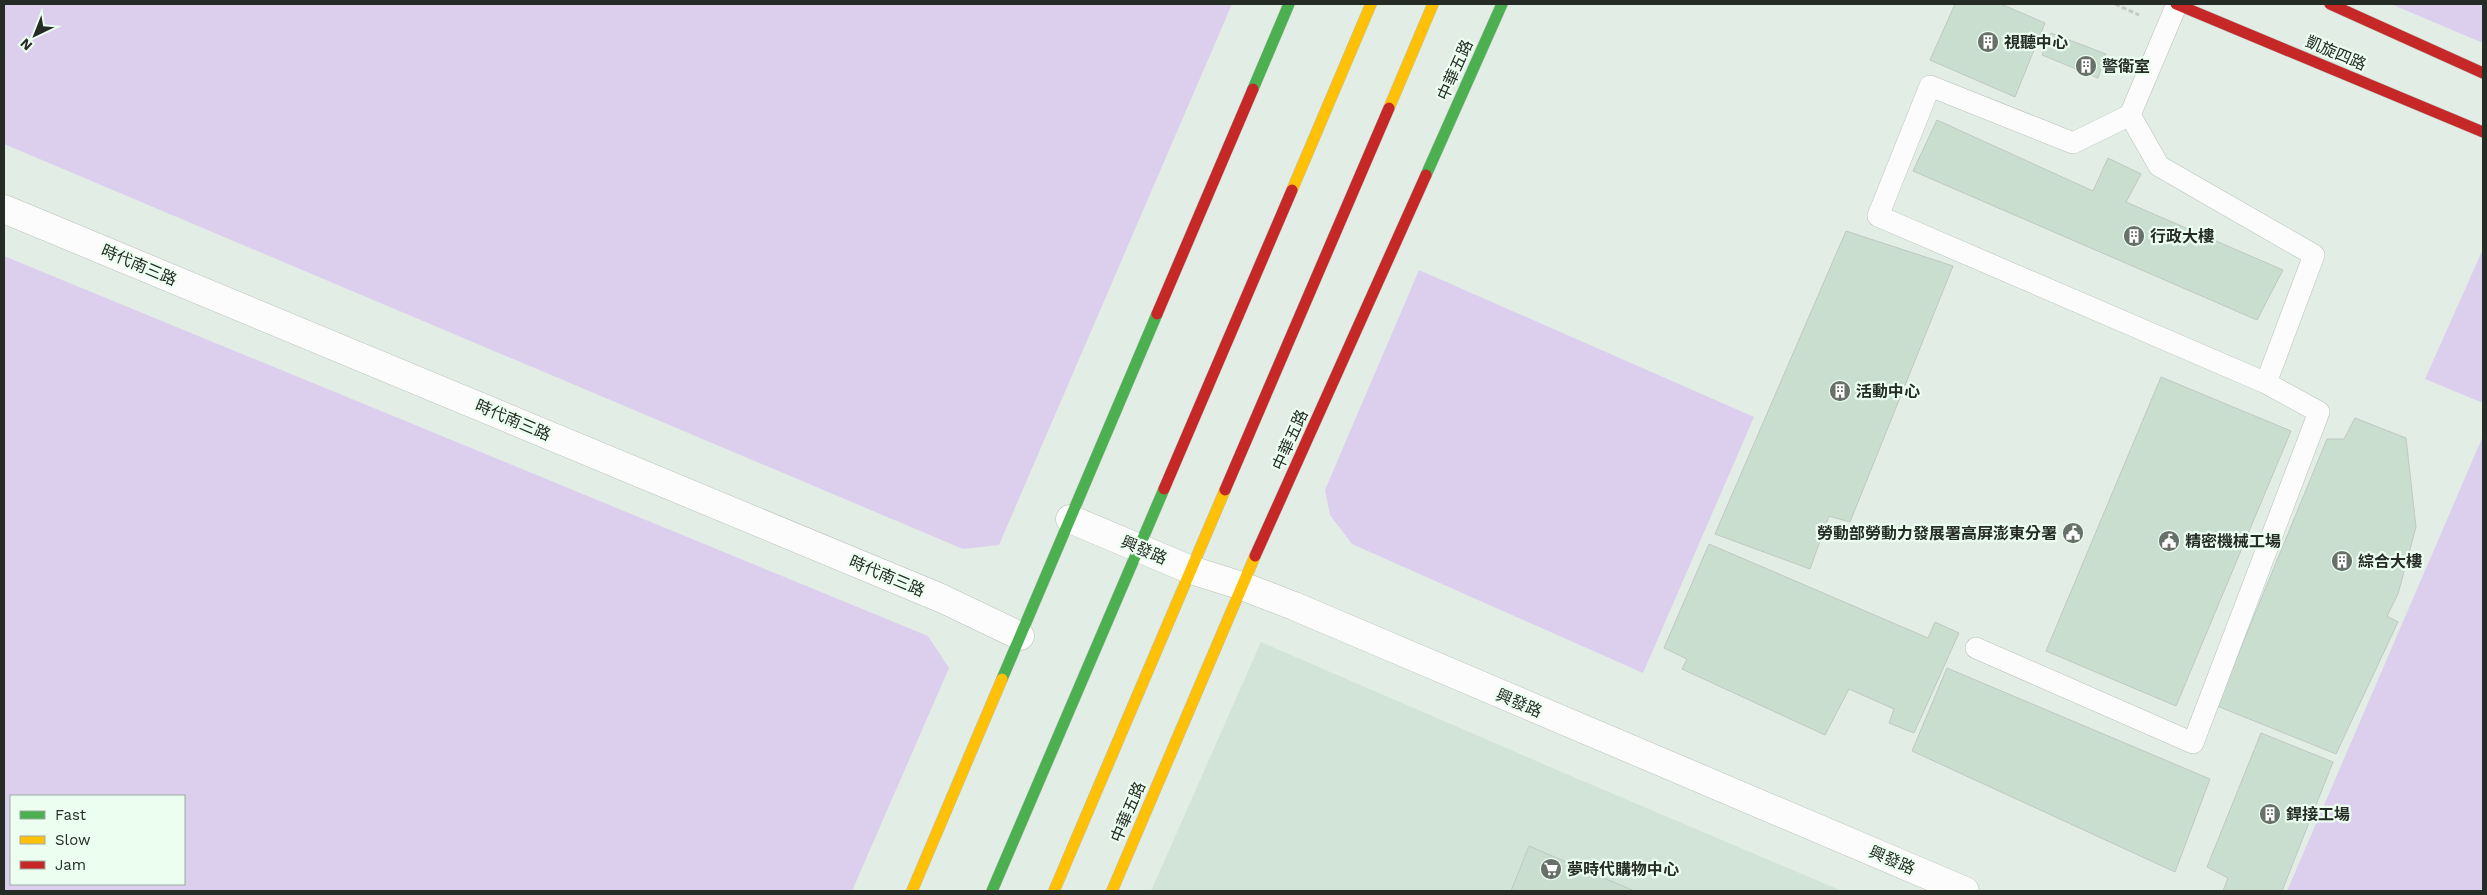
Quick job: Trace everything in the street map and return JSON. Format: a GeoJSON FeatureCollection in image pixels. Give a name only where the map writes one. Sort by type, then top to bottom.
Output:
{"type":"FeatureCollection","features":[{"type":"Feature","properties":{"kind":"street"},"geometry":{"type":"LineString","coordinates":[[912,891],[1289,4]]}},
{"type":"Feature","properties":{"kind":"street"},"geometry":{"type":"LineString","coordinates":[[992,891],[1371,4]]}},
{"type":"Feature","properties":{"kind":"street"},"geometry":{"type":"LineString","coordinates":[[1054,891],[1434,4]]}},
{"type":"Feature","properties":{"kind":"street","name":"中華五路"},"geometry":{"type":"LineString","coordinates":[[1112,891],[1242,586],[1502,4]]}},
{"type":"Feature","properties":{"kind":"street","name":"凱旋四路"},"geometry":{"type":"LineString","coordinates":[[2176,4],[2483,132]]}},
{"type":"Feature","properties":{"kind":"street"},"geometry":{"type":"LineString","coordinates":[[2330,4],[2483,74]]}},
{"type":"Feature","properties":{"kind":"street","name":"時代南三路"},"geometry":{"type":"LineString","coordinates":[[4,209],[943,599],[1020,636]]}},
{"type":"Feature","properties":{"kind":"street","name":"興發路"},"geometry":{"type":"LineString","coordinates":[[1070,520],[1191,570],[1242,586],[1294,606],[1965,891]]}},
{"type":"Feature","properties":{"kind":"lane"},"geometry":{"type":"LineString","coordinates":[[1976,648],[2193,743],[2319,412],[2266,383],[1878,216],[1930,86],[2073,143],[2130,115],[2176,4]]}},
{"type":"Feature","properties":{"kind":"lane"},"geometry":{"type":"LineString","coordinates":[[2130,115],[2159,166],[2314,255],[2266,383]]}},
{"type":"Feature","properties":{"kind":"shaded area"},"geometry":{"type":"Polygon","coordinates":[[[4,4],[1232,4],[999,545],[963,549],[4,144],[4,4]]]}},
{"type":"Feature","properties":{"kind":"shaded area"},"geometry":{"type":"Polygon","coordinates":[[[2391,4],[2483,4],[2483,43],[2391,4]]]}},
{"type":"Feature","properties":{"kind":"shaded area"},"geometry":{"type":"Polygon","coordinates":[[[2483,249],[2483,403],[2425,379],[2483,249]]]}},
{"type":"Feature","properties":{"kind":"shaded area"},"geometry":{"type":"Polygon","coordinates":[[[4,256],[928,636],[949,668],[852,891],[4,891],[4,256]]]}},
{"type":"Feature","properties":{"kind":"shaded area"},"geometry":{"type":"Polygon","coordinates":[[[1419,270],[1754,417],[1643,673],[1352,544],[1330,515],[1325,490],[1419,270]]]}},
{"type":"Feature","properties":{"kind":"shaded area"},"geometry":{"type":"Polygon","coordinates":[[[2483,436],[2483,891],[2287,891],[2483,436]]]}},
{"type":"Feature","properties":{"kind":"shaded area"},"geometry":{"type":"Polygon","coordinates":[[[1261,642],[1557,770],[1842,891],[1151,891],[1261,642]]]}},
{"type":"Feature","properties":{"kind":"building","name":"視聽中心"},"geometry":{"type":"Polygon","coordinates":[[[1955,4],[2001,4],[2045,23],[2015,97],[1930,60],[1955,4]]]}},
{"type":"Feature","properties":{"kind":"building","name":"警衛室"},"geometry":{"type":"Polygon","coordinates":[[[2051,33],[2106,54],[2098,78],[2042,55],[2051,33]]]}},
{"type":"Feature","properties":{"kind":"building","name":"行政大樓"},"geometry":{"type":"Polygon","coordinates":[[[1937,120],[2093,191],[2108,158],[2141,174],[2126,202],[2283,270],[2257,320],[1913,171],[1937,120]]]}},
{"type":"Feature","properties":{"kind":"building","name":"活動中心"},"geometry":{"type":"Polygon","coordinates":[[[1846,231],[1953,266],[1850,522],[1829,516],[1810,569],[1715,534],[1846,231]]]}},
{"type":"Feature","properties":{"kind":"building","name":"精密機械工場"},"geometry":{"type":"Polygon","coordinates":[[[2161,377],[2291,431],[2176,706],[2046,651],[2161,377]]]}},
{"type":"Feature","properties":{"kind":"building","name":"綜合大樓"},"geometry":{"type":"Polygon","coordinates":[[[2355,418],[2406,438],[2416,527],[2398,594],[2387,616],[2398,622],[2336,754],[2217,706],[2327,439],[2344,439],[2355,418]]]}},
{"type":"Feature","properties":{"kind":"building"},"geometry":{"type":"Polygon","coordinates":[[[1709,544],[1928,638],[1935,622],[1959,633],[1914,733],[1889,723],[1894,709],[1849,689],[1825,735],[1682,669],[1687,659],[1664,648],[1709,544]]]}},
{"type":"Feature","properties":{"kind":"building"},"geometry":{"type":"Polygon","coordinates":[[[1947,668],[2210,779],[2175,872],[1912,751],[1947,668]]]}},
{"type":"Feature","properties":{"kind":"building","name":"銲接工場"},"geometry":{"type":"Polygon","coordinates":[[[2261,733],[2333,762],[2282,891],[2223,891],[2228,878],[2207,867],[2261,733]]]}},
{"type":"Feature","properties":{"kind":"building","name":"夢時代購物中心"},"geometry":{"type":"Polygon","coordinates":[[[1529,846],[1634,891],[1511,891],[1529,846]]]}},
{"type":"Feature","properties":{"kind":"traffic: fast"},"geometry":{"type":"LineString","coordinates":[[1253,89],[1289,4]]}},
{"type":"Feature","properties":{"kind":"traffic: fast"},"geometry":{"type":"LineString","coordinates":[[1426,175],[1502,4]]}},
{"type":"Feature","properties":{"kind":"traffic: fast"},"geometry":{"type":"LineString","coordinates":[[1002,679],[1157,314]]}},
{"type":"Feature","properties":{"kind":"traffic: fast"},"geometry":{"type":"LineString","coordinates":[[992,891],[1164,489]]}},
{"type":"Feature","properties":{"kind":"traffic: slow"},"geometry":{"type":"LineString","coordinates":[[1292,190],[1371,4]]}},
{"type":"Feature","properties":{"kind":"traffic: slow"},"geometry":{"type":"LineString","coordinates":[[1389,108],[1433,4]]}},
{"type":"Feature","properties":{"kind":"traffic: slow"},"geometry":{"type":"LineString","coordinates":[[1054,891],[1225,490]]}},
{"type":"Feature","properties":{"kind":"traffic: slow"},"geometry":{"type":"LineString","coordinates":[[1112,891],[1255,556]]}},
{"type":"Feature","properties":{"kind":"traffic: slow"},"geometry":{"type":"LineString","coordinates":[[912,891],[1002,679]]}},
{"type":"Feature","properties":{"kind":"traffic: jam"},"geometry":{"type":"LineString","coordinates":[[2176,4],[2483,132]]}},
{"type":"Feature","properties":{"kind":"traffic: jam"},"geometry":{"type":"LineString","coordinates":[[2330,4],[2483,73]]}},
{"type":"Feature","properties":{"kind":"traffic: jam"},"geometry":{"type":"LineString","coordinates":[[1157,314],[1253,89]]}},
{"type":"Feature","properties":{"kind":"traffic: jam"},"geometry":{"type":"LineString","coordinates":[[1225,490],[1389,108]]}},
{"type":"Feature","properties":{"kind":"traffic: jam"},"geometry":{"type":"LineString","coordinates":[[1255,556],[1426,175]]}},
{"type":"Feature","properties":{"kind":"traffic: jam"},"geometry":{"type":"LineString","coordinates":[[1164,489],[1292,190]]}},
{"type":"Feature","properties":{"kind":"place","name":"視聽中心"},"geometry":{"type":"Point","coordinates":[1988,42]}},
{"type":"Feature","properties":{"kind":"place","name":"警衛室"},"geometry":{"type":"Point","coordinates":[2086,66]}},
{"type":"Feature","properties":{"kind":"place","name":"行政大樓"},"geometry":{"type":"Point","coordinates":[2134,236]}},
{"type":"Feature","properties":{"kind":"place","name":"活動中心"},"geometry":{"type":"Point","coordinates":[1840,391]}},
{"type":"Feature","properties":{"kind":"place","name":"勞動部勞動力發展署高屏澎東分署"},"geometry":{"type":"Point","coordinates":[2073,533]}},
{"type":"Feature","properties":{"kind":"place","name":"精密機械工場"},"geometry":{"type":"Point","coordinates":[2169,541]}},
{"type":"Feature","properties":{"kind":"place","name":"綜合大樓"},"geometry":{"type":"Point","coordinates":[2342,561]}},
{"type":"Feature","properties":{"kind":"place","name":"銲接工場"},"geometry":{"type":"Point","coordinates":[2270,814]}},
{"type":"Feature","properties":{"kind":"place","name":"夢時代購物中心"},"geometry":{"type":"Point","coordinates":[1551,869]}}]}
